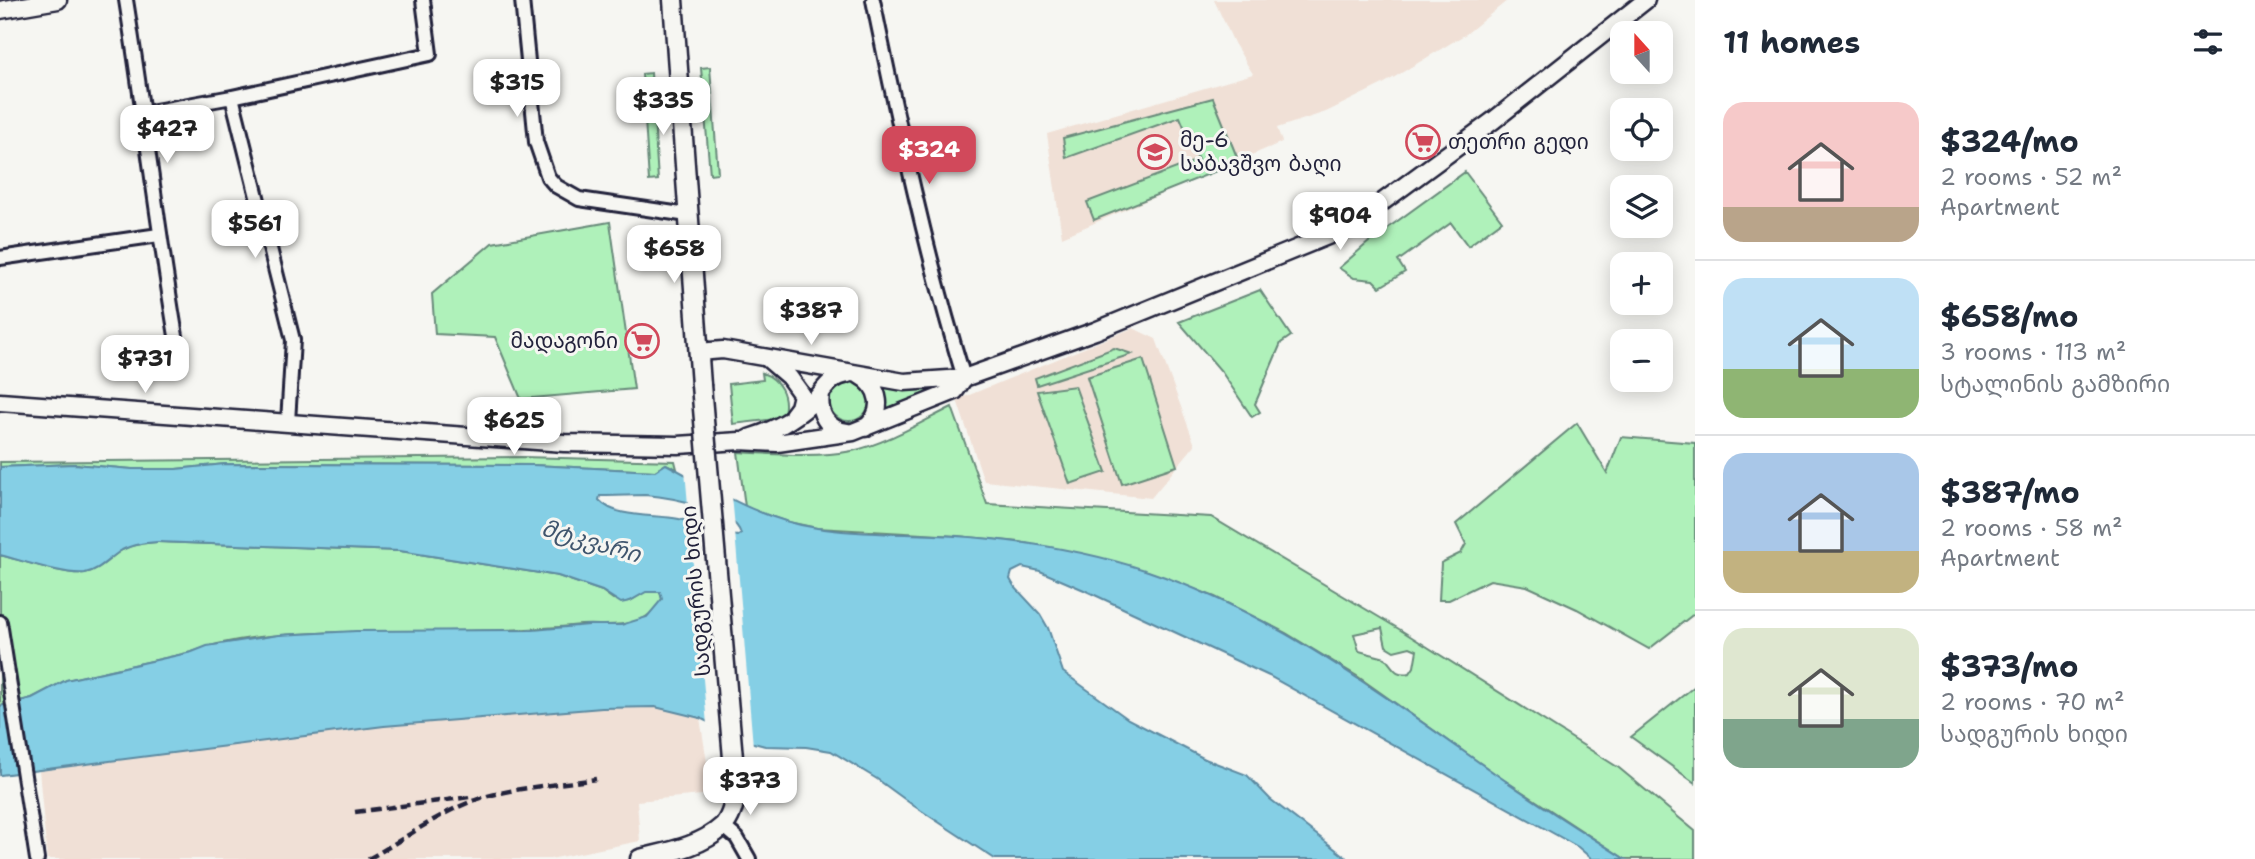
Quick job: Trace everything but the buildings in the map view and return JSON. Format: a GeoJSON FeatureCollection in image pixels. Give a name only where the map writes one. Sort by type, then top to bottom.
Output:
{"type":"FeatureCollection","features":[{"type":"Feature","properties":{"kind":"main road","name":"სადგურის ხიდი"},"geometry":{"type":"LineString","coordinates":[[673,0],[698,352],[736,793],[733,808],[723,826]]}},
{"type":"Feature","properties":{"kind":"main road"},"geometry":{"type":"LineString","coordinates":[[640,859],[681,849],[723,826]]}},
{"type":"Feature","properties":{"kind":"street"},"geometry":{"type":"LineString","coordinates":[[0,10],[58,0]]}},
{"type":"Feature","properties":{"kind":"street"},"geometry":{"type":"LineString","coordinates":[[126,0],[176,336]]}},
{"type":"Feature","properties":{"kind":"street"},"geometry":{"type":"LineString","coordinates":[[144,113],[232,97],[430,54],[423,0]]}},
{"type":"Feature","properties":{"kind":"street"},"geometry":{"type":"LineString","coordinates":[[522,0],[536,142],[548,177],[556,186],[579,200],[688,215]]}},
{"type":"Feature","properties":{"kind":"street"},"geometry":{"type":"LineString","coordinates":[[0,402],[564,443],[678,445],[740,441],[777,443],[858,431],[956,391],[964,378],[940,300],[919,214],[873,0]]}},
{"type":"Feature","properties":{"kind":"street"},"geometry":{"type":"LineString","coordinates":[[698,352],[723,350],[904,382],[964,378],[1095,331],[1347,228],[1494,120],[1646,0]]}},
{"type":"Feature","properties":{"kind":"street"},"geometry":{"type":"LineString","coordinates":[[232,97],[293,340],[288,422]]}},
{"type":"Feature","properties":{"kind":"street"},"geometry":{"type":"LineString","coordinates":[[0,258],[159,235]]}},
{"type":"Feature","properties":{"kind":"street"},"geometry":{"type":"LineString","coordinates":[[740,441],[777,429],[787,422],[799,407],[814,401],[832,379],[854,374],[874,387],[878,396],[876,415],[858,431],[843,432],[833,428],[814,401],[766,358]]}},
{"type":"Feature","properties":{"kind":"street"},"geometry":{"type":"LineString","coordinates":[[0,622],[37,859]]}},
{"type":"Feature","properties":{"kind":"street"},"geometry":{"type":"LineString","coordinates":[[723,826],[737,838],[749,859]]}},
{"type":"Feature","properties":{"kind":"shaded area"},"geometry":{"type":"Polygon","coordinates":[[[1214,0],[1508,0],[1466,34],[1383,84],[1326,112],[1277,128],[1282,142],[1062,237],[1047,134],[1253,74],[1234,43],[1214,0]]]}},
{"type":"Feature","properties":{"kind":"shaded area"},"geometry":{"type":"Polygon","coordinates":[[[1133,328],[1156,339],[1195,445],[1151,498],[984,481],[957,400],[1133,328]]]}},
{"type":"Feature","properties":{"kind":"shaded area"},"geometry":{"type":"Polygon","coordinates":[[[655,707],[700,718],[712,794],[637,801],[640,841],[550,859],[47,859],[39,770],[384,726],[602,708],[655,707]]]}},
{"type":"Feature","properties":{"kind":"green space"},"geometry":{"type":"Polygon","coordinates":[[[710,67],[718,173],[710,174],[701,68],[710,67]]]}},
{"type":"Feature","properties":{"kind":"green space"},"geometry":{"type":"Polygon","coordinates":[[[651,73],[658,180],[649,181],[642,74],[651,73]]]}},
{"type":"Feature","properties":{"kind":"green space"},"geometry":{"type":"Polygon","coordinates":[[[1213,98],[1239,162],[1094,220],[1087,202],[1198,160],[1180,117],[1066,158],[1063,138],[1213,98]]]}},
{"type":"Feature","properties":{"kind":"green space"},"geometry":{"type":"Polygon","coordinates":[[[1465,172],[1502,221],[1468,246],[1451,223],[1398,261],[1405,272],[1380,287],[1373,280],[1354,278],[1339,268],[1370,241],[1465,172]]]}},
{"type":"Feature","properties":{"kind":"green space"},"geometry":{"type":"Polygon","coordinates":[[[610,222],[634,389],[521,399],[495,337],[435,334],[432,294],[492,243],[610,222]]]}},
{"type":"Feature","properties":{"kind":"green space"},"geometry":{"type":"Polygon","coordinates":[[[1260,290],[1291,336],[1281,343],[1255,404],[1260,412],[1252,417],[1221,371],[1179,322],[1260,290]]]}},
{"type":"Feature","properties":{"kind":"green space"},"geometry":{"type":"Polygon","coordinates":[[[1114,348],[1132,354],[1037,385],[1035,378],[1114,348]]]}},
{"type":"Feature","properties":{"kind":"green space"},"geometry":{"type":"Polygon","coordinates":[[[1143,359],[1177,466],[1122,484],[1087,377],[1143,359]]]}},
{"type":"Feature","properties":{"kind":"green space"},"geometry":{"type":"Polygon","coordinates":[[[762,373],[774,379],[784,394],[784,413],[776,419],[733,424],[729,384],[763,380],[762,373]]]}},
{"type":"Feature","properties":{"kind":"green space"},"geometry":{"type":"Polygon","coordinates":[[[849,381],[863,387],[869,401],[863,415],[849,421],[835,415],[829,401],[835,387],[849,381]]]}},
{"type":"Feature","properties":{"kind":"green space"},"geometry":{"type":"Polygon","coordinates":[[[877,383],[954,383],[881,411],[877,383]]]}},
{"type":"Feature","properties":{"kind":"green space"},"geometry":{"type":"Polygon","coordinates":[[[1075,386],[1106,472],[1070,484],[1037,391],[1075,386]]]}},
{"type":"Feature","properties":{"kind":"green space"},"geometry":{"type":"Polygon","coordinates":[[[952,407],[987,504],[1211,517],[1399,629],[1619,768],[1695,831],[1695,859],[1625,859],[1501,778],[1357,676],[1286,633],[1215,597],[1147,571],[1020,542],[817,528],[784,521],[745,507],[738,452],[810,455],[852,451],[890,438],[952,407]],[[1382,628],[1354,634],[1359,651],[1385,658],[1398,672],[1410,673],[1417,650],[1410,647],[1394,651],[1386,646],[1382,628]]]}},
{"type":"Feature","properties":{"kind":"green space"},"geometry":{"type":"Polygon","coordinates":[[[1577,423],[1607,473],[1621,437],[1695,443],[1695,613],[1649,649],[1577,609],[1527,586],[1490,580],[1449,600],[1439,600],[1441,563],[1461,553],[1466,544],[1456,524],[1577,423]]]}},
{"type":"Feature","properties":{"kind":"green space"},"geometry":{"type":"Polygon","coordinates":[[[522,457],[675,461],[677,469],[666,464],[655,471],[533,465],[225,464],[176,469],[132,469],[74,464],[0,467],[0,462],[522,457]]]}},
{"type":"Feature","properties":{"kind":"green space"},"geometry":{"type":"Polygon","coordinates":[[[158,542],[400,551],[558,576],[602,591],[613,599],[630,601],[645,592],[660,592],[662,599],[647,617],[621,624],[318,633],[238,640],[67,680],[32,698],[0,706],[0,555],[55,570],[85,573],[100,567],[126,548],[158,542]]]}},
{"type":"Feature","properties":{"kind":"green space"},"geometry":{"type":"Polygon","coordinates":[[[1695,686],[1695,783],[1631,737],[1695,686]]]}},
{"type":"Feature","properties":{"kind":"water","name":"მტკვარი"},"geometry":{"type":"Polygon","coordinates":[[[74,464],[132,469],[176,469],[225,464],[533,465],[655,471],[666,464],[739,503],[796,524],[850,532],[1004,540],[1101,558],[1148,571],[1196,589],[1287,635],[1374,689],[1531,798],[1625,859],[1592,859],[1578,847],[1269,676],[1084,590],[1040,571],[1022,567],[1012,572],[1010,579],[1040,614],[1048,628],[1063,672],[1128,719],[1205,759],[1247,775],[1270,799],[1348,859],[995,859],[831,751],[806,747],[765,746],[746,741],[700,718],[655,707],[602,708],[384,726],[0,775],[0,706],[32,698],[66,680],[192,652],[207,646],[279,635],[356,631],[533,630],[621,625],[647,617],[662,599],[660,592],[646,592],[621,603],[602,591],[558,576],[400,551],[158,542],[126,548],[100,567],[85,573],[55,570],[0,555],[0,467],[74,464]],[[600,496],[599,500],[606,506],[625,513],[679,519],[732,535],[741,534],[736,525],[714,511],[684,501],[656,496],[600,496]]]}},
{"type":"Feature","properties":{"kind":"pier"},"geometry":{"type":"Polygon","coordinates":[[[685,470],[732,496],[735,528],[699,508],[688,505],[685,470]]]}},
{"type":"Feature","properties":{"kind":"pier"},"geometry":{"type":"Polygon","coordinates":[[[689,518],[735,532],[753,746],[707,725],[689,518]]]}},
{"type":"Feature","properties":{"kind":"railway"},"geometry":{"type":"LineString","coordinates":[[368,859],[435,819],[478,799],[521,789],[596,779]]}},
{"type":"Feature","properties":{"kind":"railway"},"geometry":{"type":"LineString","coordinates":[[355,812],[470,797]]}},
{"type":"Feature","properties":{"kind":"place","name":"თეთრი გედი"},"geometry":{"type":"Point","coordinates":[1423,142]}},
{"type":"Feature","properties":{"kind":"place","name":"მე-6 საბავშვო ბაღი"},"geometry":{"type":"Point","coordinates":[1155,152]}},
{"type":"Feature","properties":{"kind":"place","name":"მადაგონი"},"geometry":{"type":"Point","coordinates":[642,341]}}]}
